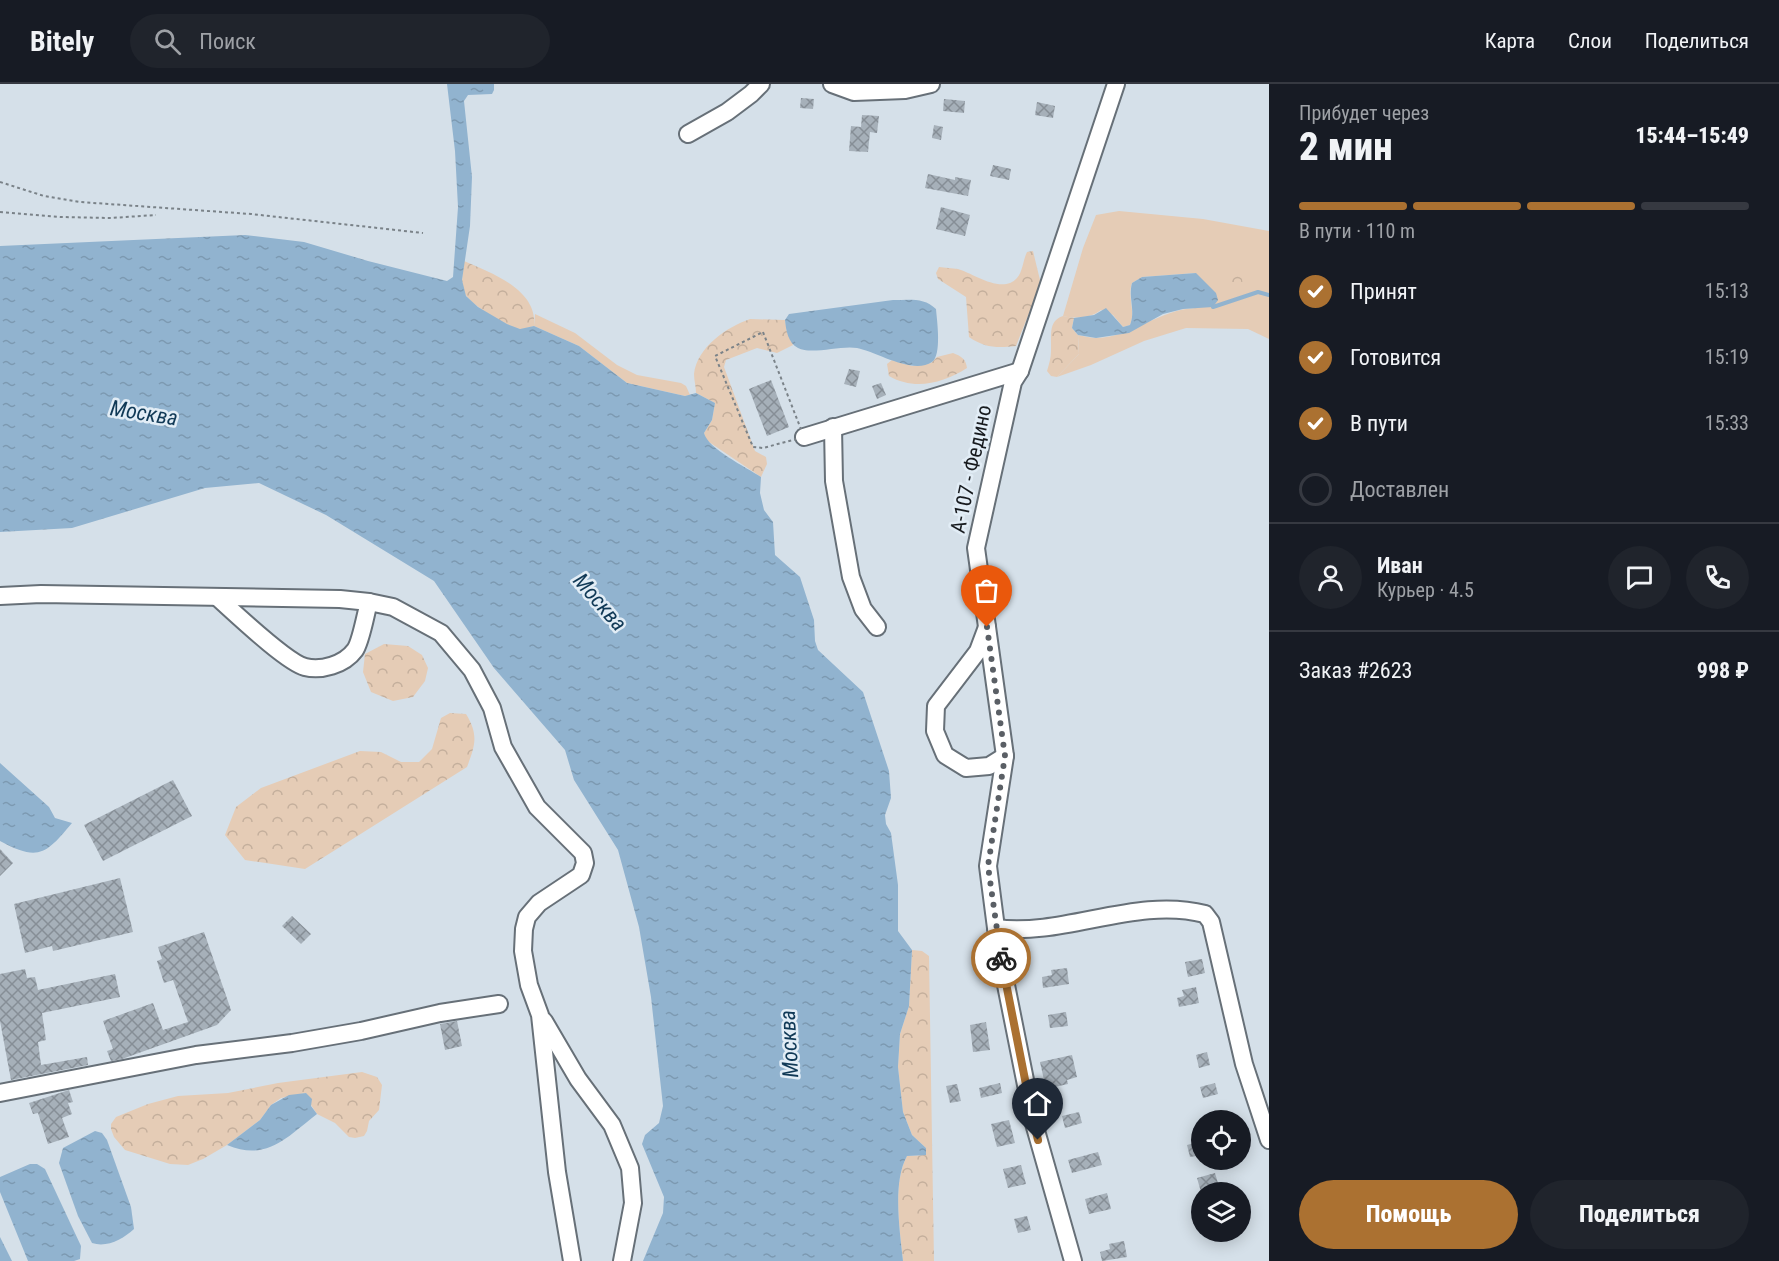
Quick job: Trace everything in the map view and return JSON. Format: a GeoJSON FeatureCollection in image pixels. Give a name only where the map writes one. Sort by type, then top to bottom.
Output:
{"type":"FeatureCollection","features":[{"type":"Feature","properties":{"kind":"street"},"geometry":{"type":"LineString","coordinates":[[688,134],[727,111],[761,84]]}},
{"type":"Feature","properties":{"kind":"street"},"geometry":{"type":"LineString","coordinates":[[832,84],[854,92],[904,90],[931,84]]}},
{"type":"Feature","properties":{"kind":"street","name":"А-107 - Федино"},"geometry":{"type":"LineString","coordinates":[[1073,1261],[1033,1120],[996,928],[988,866],[1005,756],[976,548],[1013,382],[1020,371],[1116,84]]}},
{"type":"Feature","properties":{"kind":"street"},"geometry":{"type":"LineString","coordinates":[[804,437],[1020,371]]}},
{"type":"Feature","properties":{"kind":"street"},"geometry":{"type":"LineString","coordinates":[[833,428],[834,481],[851,577],[863,609],[877,627]]}},
{"type":"Feature","properties":{"kind":"street"},"geometry":{"type":"LineString","coordinates":[[0,596],[41,594],[340,599],[393,607],[441,633],[472,670],[492,708],[503,747],[537,807],[583,853],[585,863],[580,875],[539,903],[527,917],[523,951],[529,985],[540,1015],[578,1079],[612,1125],[630,1168],[633,1203],[622,1261]]}},
{"type":"Feature","properties":{"kind":"street"},"geometry":{"type":"LineString","coordinates":[[218,598],[284,654],[303,666],[324,668],[342,661],[356,650],[369,602]]}},
{"type":"Feature","properties":{"kind":"street"},"geometry":{"type":"LineString","coordinates":[[987,627],[978,651],[936,705],[935,731],[945,755],[966,768],[988,766],[1005,756]]}},
{"type":"Feature","properties":{"kind":"street"},"geometry":{"type":"LineString","coordinates":[[996,928],[1037,930],[1080,921],[1161,910],[1189,910],[1205,914],[1210,922],[1244,1064],[1269,1140]]}},
{"type":"Feature","properties":{"kind":"street"},"geometry":{"type":"LineString","coordinates":[[0,1093],[196,1055],[292,1043],[361,1031],[440,1013],[499,1004]]}},
{"type":"Feature","properties":{"kind":"street"},"geometry":{"type":"LineString","coordinates":[[540,1015],[557,1172],[572,1261]]}},
{"type":"Feature","properties":{"kind":"path"},"geometry":{"type":"LineString","coordinates":[[0,182],[44,196],[80,202],[250,214],[423,233]]}},
{"type":"Feature","properties":{"kind":"path"},"geometry":{"type":"LineString","coordinates":[[0,212],[111,218],[156,215]]}},
{"type":"Feature","properties":{"kind":"path"},"geometry":{"type":"LineString","coordinates":[[762,332],[804,437],[763,448],[753,447],[715,356],[762,332]]}},
{"type":"Feature","properties":{"kind":"green space"},"geometry":{"type":"Polygon","coordinates":[[[1119,211],[1203,219],[1269,231],[1269,339],[1248,329],[1186,328],[1144,341],[1091,365],[1057,377],[1079,354],[1078,335],[1095,338],[1110,336],[1170,313],[1196,308],[1196,273],[1142,277],[1132,283],[1130,325],[1123,327],[1113,315],[1101,310],[1083,317],[1063,316],[1083,248],[1096,215],[1119,211]]]}},
{"type":"Feature","properties":{"kind":"green space"},"geometry":{"type":"Polygon","coordinates":[[[1033,251],[1040,280],[1016,346],[991,346],[969,337],[966,297],[938,279],[936,273],[939,267],[958,269],[996,284],[1011,283],[1021,272],[1027,252],[1033,251]]]}},
{"type":"Feature","properties":{"kind":"green space"},"geometry":{"type":"Polygon","coordinates":[[[464,261],[500,277],[521,293],[529,302],[534,326],[515,328],[474,304],[465,294],[463,286],[464,261]]]}},
{"type":"Feature","properties":{"kind":"green space"},"geometry":{"type":"Polygon","coordinates":[[[1228,269],[1242,277],[1243,287],[1236,293],[1223,289],[1219,281],[1219,272],[1228,269]]]}},
{"type":"Feature","properties":{"kind":"green space"},"geometry":{"type":"Polygon","coordinates":[[[535,314],[575,333],[617,365],[637,375],[681,383],[686,386],[690,395],[685,396],[627,383],[579,346],[534,326],[535,314]]]}},
{"type":"Feature","properties":{"kind":"green space"},"geometry":{"type":"Polygon","coordinates":[[[1063,316],[1074,318],[1072,328],[1078,335],[1079,354],[1057,377],[1051,376],[1047,371],[1051,356],[1052,326],[1058,318],[1063,316]]]}},
{"type":"Feature","properties":{"kind":"green space"},"geometry":{"type":"Polygon","coordinates":[[[750,319],[785,320],[793,345],[777,353],[757,348],[726,360],[724,367],[755,451],[766,457],[767,464],[761,477],[706,440],[704,433],[712,420],[715,403],[696,393],[694,376],[696,364],[714,339],[750,319]]]}},
{"type":"Feature","properties":{"kind":"green space"},"geometry":{"type":"Polygon","coordinates":[[[953,353],[963,358],[967,368],[948,378],[919,384],[899,381],[889,376],[887,364],[892,360],[912,366],[931,363],[937,357],[953,353]]]}},
{"type":"Feature","properties":{"kind":"green space"},"geometry":{"type":"Polygon","coordinates":[[[384,644],[408,646],[422,655],[428,668],[425,681],[413,697],[393,701],[371,692],[363,672],[365,654],[384,644]]]}},
{"type":"Feature","properties":{"kind":"green space"},"geometry":{"type":"Polygon","coordinates":[[[450,713],[466,714],[473,728],[474,747],[467,767],[305,869],[245,860],[225,835],[236,807],[261,788],[360,751],[381,752],[401,762],[419,762],[432,749],[441,718],[450,713]]]}},
{"type":"Feature","properties":{"kind":"green space"},"geometry":{"type":"Polygon","coordinates":[[[912,950],[922,951],[929,956],[934,1261],[903,1261],[899,1222],[898,1193],[902,1167],[907,1156],[926,1155],[926,1148],[912,1135],[903,1112],[898,1067],[900,1034],[909,1006],[912,950]]]}},
{"type":"Feature","properties":{"kind":"green space"},"geometry":{"type":"Polygon","coordinates":[[[362,1072],[377,1077],[382,1085],[379,1110],[369,1121],[364,1136],[349,1137],[335,1123],[317,1114],[306,1093],[281,1098],[271,1105],[260,1120],[227,1145],[188,1165],[170,1164],[125,1150],[114,1137],[111,1129],[111,1124],[116,1117],[148,1104],[178,1096],[228,1093],[278,1083],[362,1072]]]}},
{"type":"Feature","properties":{"kind":"water","name":"Москва"},"geometry":{"type":"Polygon","coordinates":[[[447,84],[494,84],[492,94],[468,95],[464,101],[472,177],[470,226],[462,280],[466,296],[478,307],[507,324],[520,329],[534,326],[579,346],[627,383],[685,396],[696,393],[715,403],[712,420],[704,433],[707,439],[737,463],[761,477],[760,493],[764,510],[773,522],[775,555],[800,577],[814,620],[818,650],[863,692],[889,771],[891,798],[885,815],[886,824],[891,833],[898,885],[898,931],[912,950],[909,1006],[900,1034],[898,1067],[903,1112],[912,1135],[926,1148],[926,1155],[907,1156],[902,1167],[898,1207],[903,1261],[643,1261],[663,1213],[664,1197],[642,1144],[645,1135],[659,1123],[663,1106],[651,997],[639,927],[618,850],[574,780],[565,750],[494,668],[434,581],[326,515],[259,483],[205,488],[72,528],[0,532],[0,246],[245,235],[304,242],[447,281],[453,277],[458,207],[455,151],[447,84]]]}},
{"type":"Feature","properties":{"kind":"water"},"geometry":{"type":"Polygon","coordinates":[[[1196,273],[1216,293],[1218,300],[1213,307],[1183,309],[1163,314],[1129,333],[1096,338],[1078,335],[1072,328],[1074,318],[1094,315],[1106,308],[1123,327],[1130,325],[1132,283],[1142,277],[1196,273]]]}},
{"type":"Feature","properties":{"kind":"water"},"geometry":{"type":"Polygon","coordinates":[[[893,300],[921,301],[936,309],[938,345],[932,362],[915,366],[857,348],[804,350],[795,346],[788,336],[785,320],[789,314],[893,300]]]}},
{"type":"Feature","properties":{"kind":"water"},"geometry":{"type":"Polygon","coordinates":[[[0,763],[49,807],[55,818],[72,823],[55,842],[41,852],[24,851],[0,841],[0,763]]]}},
{"type":"Feature","properties":{"kind":"water"},"geometry":{"type":"Polygon","coordinates":[[[306,1093],[312,1099],[311,1106],[317,1114],[286,1138],[265,1149],[254,1151],[227,1145],[260,1120],[271,1105],[289,1095],[306,1093]]]}},
{"type":"Feature","properties":{"kind":"water"},"geometry":{"type":"Polygon","coordinates":[[[95,1131],[102,1133],[107,1140],[131,1207],[134,1229],[120,1239],[103,1244],[92,1243],[78,1216],[59,1163],[63,1148],[95,1131]]]}},
{"type":"Feature","properties":{"kind":"water"},"geometry":{"type":"Polygon","coordinates":[[[30,1164],[37,1164],[45,1169],[81,1246],[80,1259],[28,1261],[0,1192],[0,1177],[30,1164]]]}},
{"type":"Feature","properties":{"kind":"water"},"geometry":{"type":"Polygon","coordinates":[[[0,1237],[12,1261],[0,1261],[0,1237]]]}},
{"type":"Feature","properties":{"kind":"building"},"geometry":{"type":"Polygon","coordinates":[[[801,98],[814,99],[813,109],[800,108],[801,98]]]}},
{"type":"Feature","properties":{"kind":"building"},"geometry":{"type":"Polygon","coordinates":[[[944,99],[965,101],[964,113],[943,111],[944,99]]]}},
{"type":"Feature","properties":{"kind":"building"},"geometry":{"type":"Polygon","coordinates":[[[1037,102],[1055,106],[1053,118],[1035,115],[1037,102]]]}},
{"type":"Feature","properties":{"kind":"building"},"geometry":{"type":"Polygon","coordinates":[[[862,115],[879,116],[877,133],[870,132],[868,152],[849,151],[851,126],[861,127],[862,115]]]}},
{"type":"Feature","properties":{"kind":"building"},"geometry":{"type":"Polygon","coordinates":[[[934,125],[943,127],[941,140],[932,138],[934,125]]]}},
{"type":"Feature","properties":{"kind":"building"},"geometry":{"type":"Polygon","coordinates":[[[993,165],[1011,169],[1009,180],[990,176],[993,165]]]}},
{"type":"Feature","properties":{"kind":"building"},"geometry":{"type":"Polygon","coordinates":[[[928,174],[955,180],[955,177],[971,180],[968,196],[925,188],[928,174]]]}},
{"type":"Feature","properties":{"kind":"building"},"geometry":{"type":"Polygon","coordinates":[[[941,207],[970,215],[965,236],[936,229],[941,207]]]}},
{"type":"Feature","properties":{"kind":"building"},"geometry":{"type":"Polygon","coordinates":[[[849,369],[860,371],[856,387],[844,384],[849,369]]]}},
{"type":"Feature","properties":{"kind":"building"},"geometry":{"type":"Polygon","coordinates":[[[771,380],[789,427],[767,436],[749,389],[771,380]]]}},
{"type":"Feature","properties":{"kind":"building"},"geometry":{"type":"Polygon","coordinates":[[[881,383],[886,395],[877,399],[872,386],[881,383]]]}},
{"type":"Feature","properties":{"kind":"building"},"geometry":{"type":"Polygon","coordinates":[[[173,780],[192,816],[103,861],[84,825],[173,780]]]}},
{"type":"Feature","properties":{"kind":"building"},"geometry":{"type":"Polygon","coordinates":[[[0,849],[13,863],[0,876],[0,849]]]}},
{"type":"Feature","properties":{"kind":"building"},"geometry":{"type":"Polygon","coordinates":[[[120,878],[133,932],[53,951],[52,946],[25,953],[14,904],[120,878]]]}},
{"type":"Feature","properties":{"kind":"building"},"geometry":{"type":"Polygon","coordinates":[[[292,916],[311,934],[301,944],[282,926],[292,916]]]}},
{"type":"Feature","properties":{"kind":"building"},"geometry":{"type":"Polygon","coordinates":[[[204,932],[231,1010],[217,1025],[111,1061],[107,1051],[113,1049],[103,1021],[153,1003],[163,1030],[188,1022],[173,980],[164,983],[157,961],[162,959],[158,947],[204,932]]]}},
{"type":"Feature","properties":{"kind":"building"},"geometry":{"type":"Polygon","coordinates":[[[1202,959],[1205,973],[1188,977],[1185,962],[1202,959]]]}},
{"type":"Feature","properties":{"kind":"building"},"geometry":{"type":"Polygon","coordinates":[[[1067,968],[1069,984],[1043,988],[1042,977],[1052,975],[1051,970],[1067,968]]]}},
{"type":"Feature","properties":{"kind":"building"},"geometry":{"type":"Polygon","coordinates":[[[25,969],[27,978],[35,977],[38,990],[115,974],[120,997],[42,1013],[46,1040],[38,1042],[41,1065],[87,1057],[88,1065],[11,1080],[0,1021],[0,974],[25,969]]]}},
{"type":"Feature","properties":{"kind":"building"},"geometry":{"type":"Polygon","coordinates":[[[1196,987],[1199,1003],[1179,1007],[1177,998],[1184,996],[1182,990],[1196,987]]]}},
{"type":"Feature","properties":{"kind":"building"},"geometry":{"type":"Polygon","coordinates":[[[1066,1012],[1068,1026],[1050,1028],[1048,1015],[1066,1012]]]}},
{"type":"Feature","properties":{"kind":"building"},"geometry":{"type":"Polygon","coordinates":[[[457,1021],[462,1046],[445,1050],[440,1024],[457,1021]]]}},
{"type":"Feature","properties":{"kind":"building"},"geometry":{"type":"Polygon","coordinates":[[[986,1022],[990,1050],[973,1052],[970,1025],[986,1022]]]}},
{"type":"Feature","properties":{"kind":"building"},"geometry":{"type":"Polygon","coordinates":[[[1207,1052],[1210,1065],[1199,1068],[1196,1055],[1207,1052]]]}},
{"type":"Feature","properties":{"kind":"building"},"geometry":{"type":"Polygon","coordinates":[[[1072,1055],[1077,1077],[1067,1080],[1068,1084],[1046,1089],[1040,1062],[1072,1055]]]}},
{"type":"Feature","properties":{"kind":"building"},"geometry":{"type":"Polygon","coordinates":[[[1000,1083],[1002,1093],[981,1098],[979,1088],[1000,1083]]]}},
{"type":"Feature","properties":{"kind":"building"},"geometry":{"type":"Polygon","coordinates":[[[1215,1083],[1218,1094],[1203,1098],[1200,1087],[1215,1083]]]}},
{"type":"Feature","properties":{"kind":"building"},"geometry":{"type":"Polygon","coordinates":[[[957,1084],[961,1101],[950,1103],[946,1086],[957,1084]]]}},
{"type":"Feature","properties":{"kind":"building"},"geometry":{"type":"Polygon","coordinates":[[[69,1090],[73,1102],[68,1103],[72,1114],[62,1118],[69,1137],[48,1144],[38,1113],[33,1114],[29,1103],[69,1090]]]}},
{"type":"Feature","properties":{"kind":"building"},"geometry":{"type":"Polygon","coordinates":[[[1079,1112],[1082,1123],[1065,1128],[1062,1116],[1079,1112]]]}},
{"type":"Feature","properties":{"kind":"building"},"geometry":{"type":"Polygon","coordinates":[[[1009,1120],[1015,1143],[997,1147],[991,1124],[1009,1120]]]}},
{"type":"Feature","properties":{"kind":"building"},"geometry":{"type":"Polygon","coordinates":[[[1191,1144],[1191,1157],[1190,1157],[1187,1145],[1191,1144]]]}},
{"type":"Feature","properties":{"kind":"building"},"geometry":{"type":"Polygon","coordinates":[[[1098,1152],[1102,1165],[1072,1173],[1068,1160],[1098,1152]]]}},
{"type":"Feature","properties":{"kind":"building"},"geometry":{"type":"Polygon","coordinates":[[[1021,1165],[1026,1184],[1008,1188],[1003,1169],[1021,1165]]]}},
{"type":"Feature","properties":{"kind":"building"},"geometry":{"type":"Polygon","coordinates":[[[1215,1173],[1218,1182],[1198,1182],[1197,1178],[1215,1173]]]}},
{"type":"Feature","properties":{"kind":"building"},"geometry":{"type":"Polygon","coordinates":[[[1107,1193],[1111,1209],[1089,1214],[1085,1199],[1107,1193]]]}},
{"type":"Feature","properties":{"kind":"building"},"geometry":{"type":"Polygon","coordinates":[[[1027,1216],[1031,1230],[1018,1233],[1014,1219],[1027,1216]]]}},
{"type":"Feature","properties":{"kind":"building"},"geometry":{"type":"Polygon","coordinates":[[[1124,1241],[1127,1257],[1102,1261],[1100,1252],[1110,1249],[1109,1244],[1124,1241]]]}},
{"type":"Feature","properties":{"kind":"waterway"},"geometry":{"type":"LineString","coordinates":[[1213,307],[1258,292],[1269,295]]}},
{"type":"Feature","properties":{"kind":"way so far"},"geometry":{"type":"LineString","coordinates":[[987,627],[1005,756],[988,866],[1001,958]]}},
{"type":"Feature","properties":{"kind":"route"},"geometry":{"type":"LineString","coordinates":[[1001,958],[1038,1140]]}}]}
